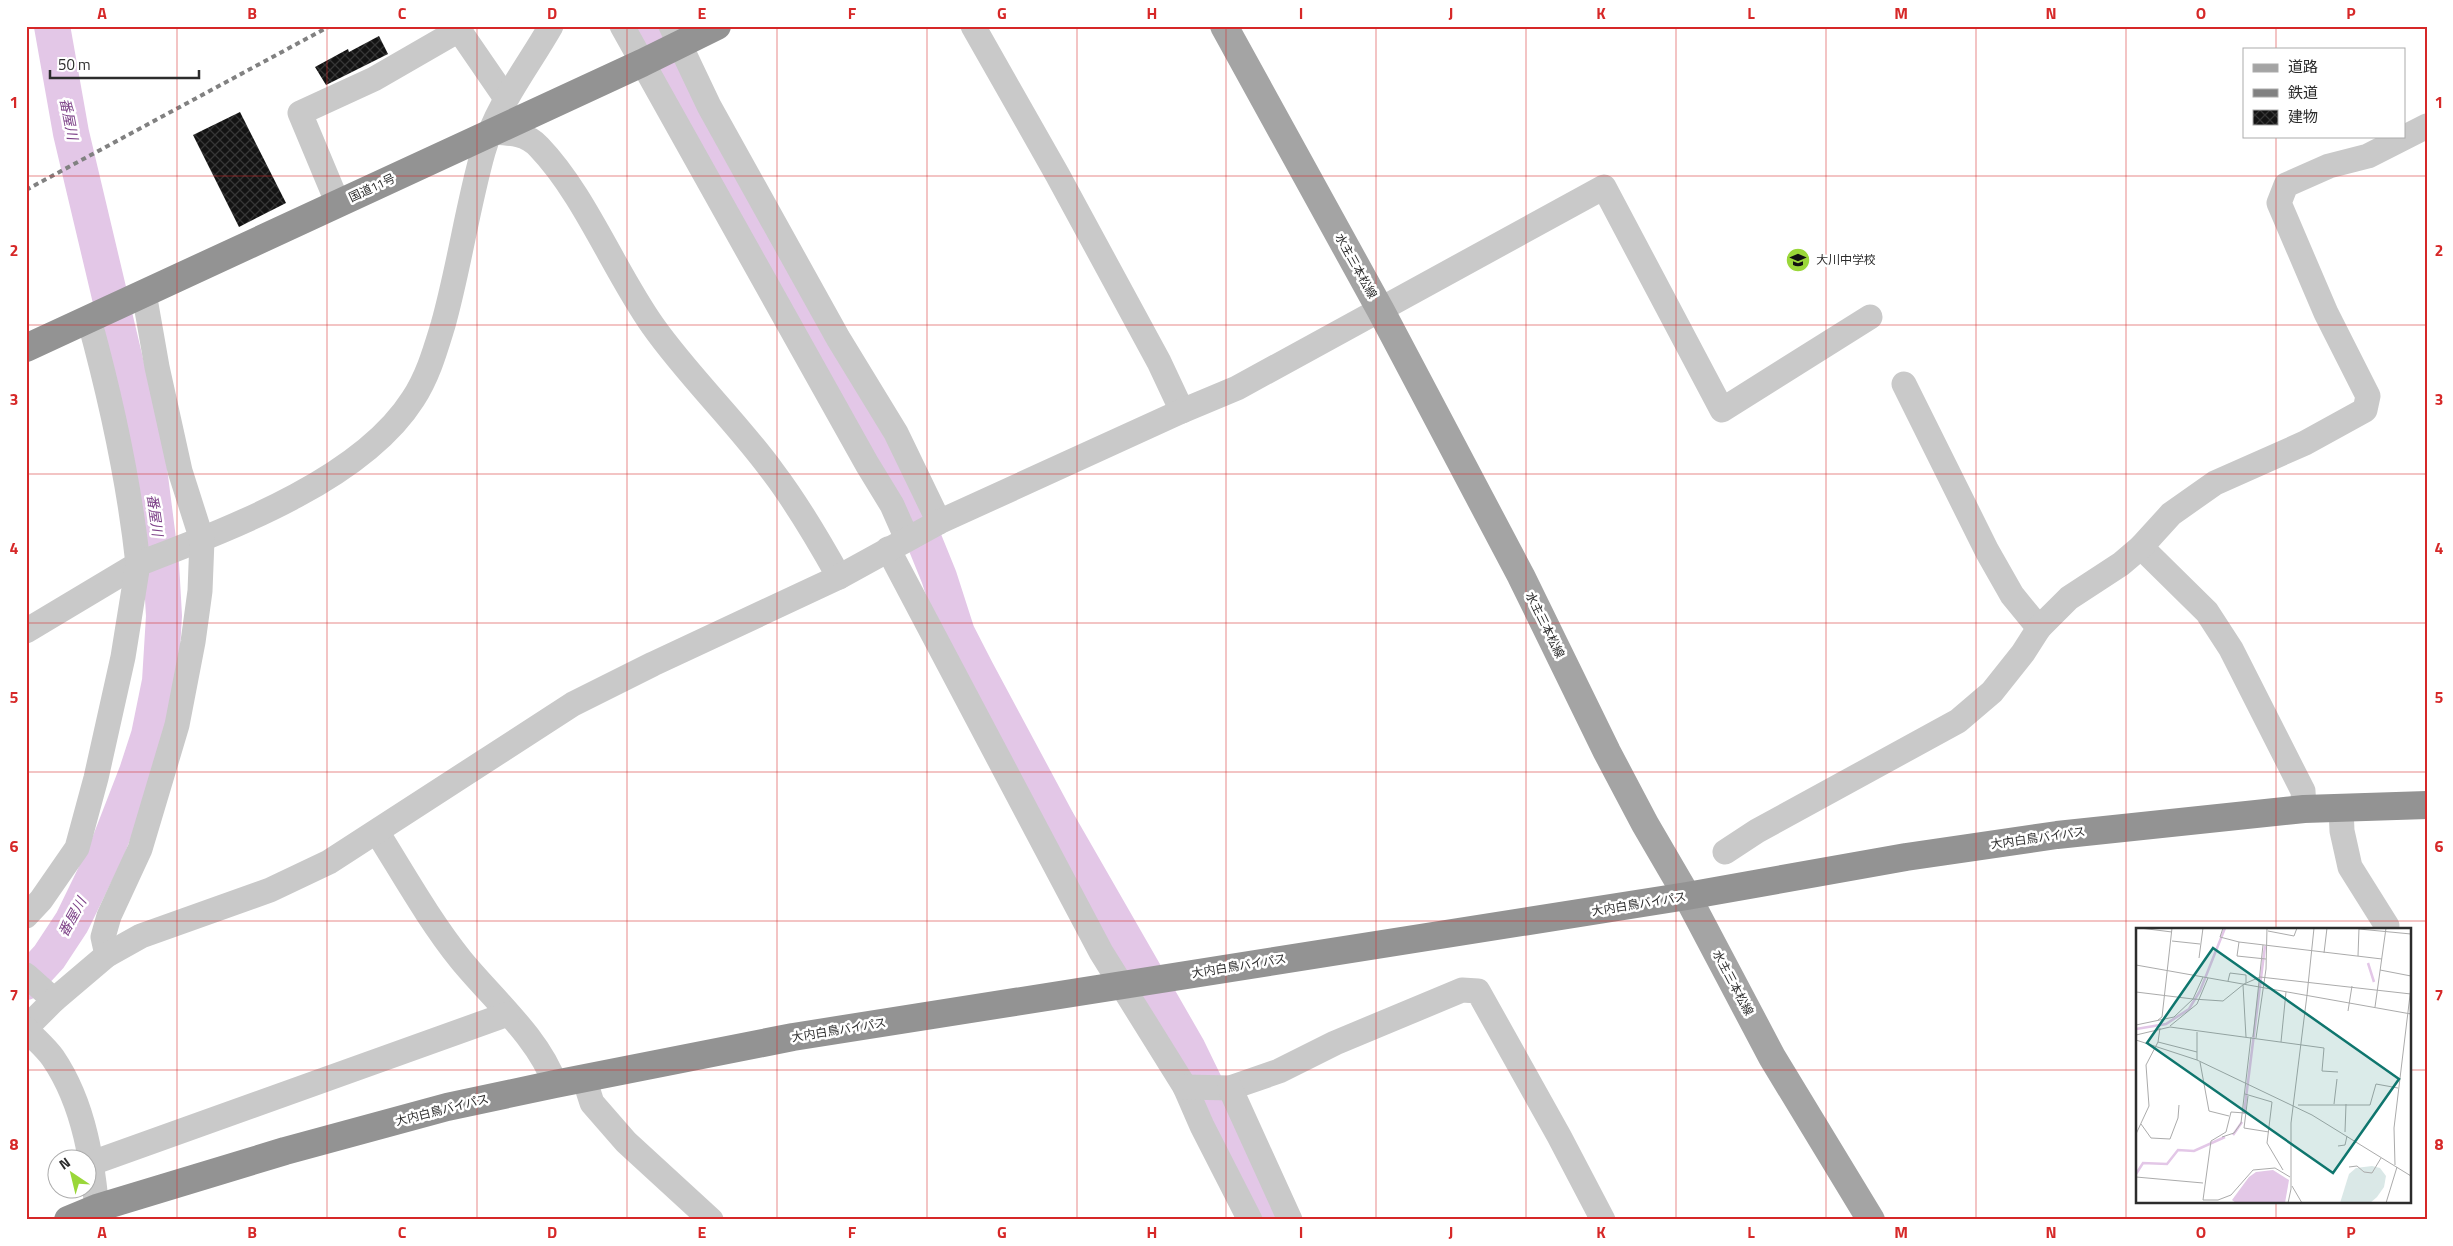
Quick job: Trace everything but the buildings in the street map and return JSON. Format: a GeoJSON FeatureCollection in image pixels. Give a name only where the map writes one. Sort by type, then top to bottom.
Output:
{"type":"FeatureCollection","features":[{"type":"Feature","properties":{"kind":"highway","name":"国道11号"},"geometry":{"type":"LineString","coordinates":[[26,348],[645,62],[675,40],[717,26]]}},
{"type":"Feature","properties":{"kind":"highway","name":"大内白鳥バイパス"},"geometry":{"type":"LineString","coordinates":[[68,1220],[98,1214],[304,1146],[447,1107],[793,1037],[1687,896],[1906,857],[2056,835],[2304,809],[2427,805]]}},
{"type":"Feature","properties":{"kind":"main road","name":"水主三本松線"},"geometry":{"type":"LineString","coordinates":[[1224,26],[1381,310],[1521,576],[1607,752],[1687,896],[1772,1057],[1871,1220]]}},
{"type":"Feature","properties":{"kind":"street"},"geometry":{"type":"LineString","coordinates":[[26,631],[142,562],[197,541],[316,484],[376,441],[413,400],[434,358],[454,288],[482,157],[491,132],[505,97],[551,26]]}},
{"type":"Feature","properties":{"kind":"street"},"geometry":{"type":"LineString","coordinates":[[622,26],[645,62],[867,464],[882,487],[902,542],[1101,952],[1128,983],[1163,1053],[1189,1087],[1202,1126],[1250,1220]]}},
{"type":"Feature","properties":{"kind":"street"},"geometry":{"type":"LineString","coordinates":[[973,26],[1057,174],[1159,362],[1182,411]]}},
{"type":"Feature","properties":{"kind":"street"},"geometry":{"type":"LineString","coordinates":[[338,204],[300,113],[374,79],[459,30],[505,97]]}},
{"type":"Feature","properties":{"kind":"street"},"geometry":{"type":"LineString","coordinates":[[675,40],[709,106],[828,321],[896,433],[936,524]]}},
{"type":"Feature","properties":{"kind":"street"},"geometry":{"type":"LineString","coordinates":[[2406,137],[2427,126]]}},
{"type":"Feature","properties":{"kind":"street"},"geometry":{"type":"LineString","coordinates":[[491,132],[520,134],[538,146],[553,163],[582,206],[628,289],[654,327],[772,471],[810,526],[839,578]]}},
{"type":"Feature","properties":{"kind":"street"},"geometry":{"type":"LineString","coordinates":[[1725,852],[1757,831],[1958,721],[1992,692],[2023,654],[2039,628],[2069,598],[2142,547],[2171,514],[2215,483],[2306,443],[2365,410],[2368,396],[2326,313],[2278,203],[2286,185],[2329,166],[2368,156],[2403,138]]}},
{"type":"Feature","properties":{"kind":"street"},"geometry":{"type":"LineString","coordinates":[[88,1148],[76,1105],[52,1058],[26,1029],[41,988],[141,936],[270,890],[329,862],[573,704],[653,664],[839,578],[936,524],[1182,411],[1237,388],[1604,187],[1722,410],[1870,317]]}},
{"type":"Feature","properties":{"kind":"street"},"geometry":{"type":"LineString","coordinates":[[107,955],[104,937],[109,916],[140,849],[177,725],[200,591],[197,541],[157,367],[138,296]]}},
{"type":"Feature","properties":{"kind":"street"},"geometry":{"type":"LineString","coordinates":[[26,916],[41,900],[77,848],[96,778],[142,562],[94,316]]}},
{"type":"Feature","properties":{"kind":"street"},"geometry":{"type":"LineString","coordinates":[[1904,384],[1987,551],[2012,595],[2039,628]]}},
{"type":"Feature","properties":{"kind":"street"},"geometry":{"type":"LineString","coordinates":[[2142,547],[2207,612],[2231,649],[2302,791],[2304,809]]}},
{"type":"Feature","properties":{"kind":"street"},"geometry":{"type":"LineString","coordinates":[[2341,808],[2342,832],[2350,867],[2386,928]]}},
{"type":"Feature","properties":{"kind":"street"},"geometry":{"type":"LineString","coordinates":[[377,832],[419,899],[460,958],[542,1056],[555,1084]]}},
{"type":"Feature","properties":{"kind":"street"},"geometry":{"type":"LineString","coordinates":[[1189,1087],[1227,1088],[1279,1071],[1335,1043],[1462,990],[1478,991],[1559,1136],[1603,1220]]}},
{"type":"Feature","properties":{"kind":"street"},"geometry":{"type":"LineString","coordinates":[[98,1161],[508,1014]]}},
{"type":"Feature","properties":{"kind":"street"},"geometry":{"type":"LineString","coordinates":[[584,1078],[592,1103],[626,1142],[710,1220]]}},
{"type":"Feature","properties":{"kind":"street"},"geometry":{"type":"LineString","coordinates":[[1227,1088],[1290,1220]]}},
{"type":"Feature","properties":{"kind":"street"},"geometry":{"type":"LineString","coordinates":[[96,1198],[98,1214]]}},
{"type":"Feature","properties":{"kind":"waterway","name":"番屋川"},"geometry":{"type":"LineString","coordinates":[[26,982],[49,957],[72,922],[106,852],[137,772],[149,735],[160,681],[164,616],[161,563],[147,453],[71,133],[52,26]]}},
{"type":"Feature","properties":{"kind":"waterway"},"geometry":{"type":"LineString","coordinates":[[646,26],[913,513],[939,577],[957,633],[1057,821],[1188,1049],[1271,1220]]}},
{"type":"Feature","properties":{"kind":"railway"},"geometry":{"type":"LineString","coordinates":[[26,190],[330,26]]}},
{"type":"Feature","properties":{"kind":"place","name":"大川中学校"},"geometry":{"type":"Point","coordinates":[1798,260]}}]}
